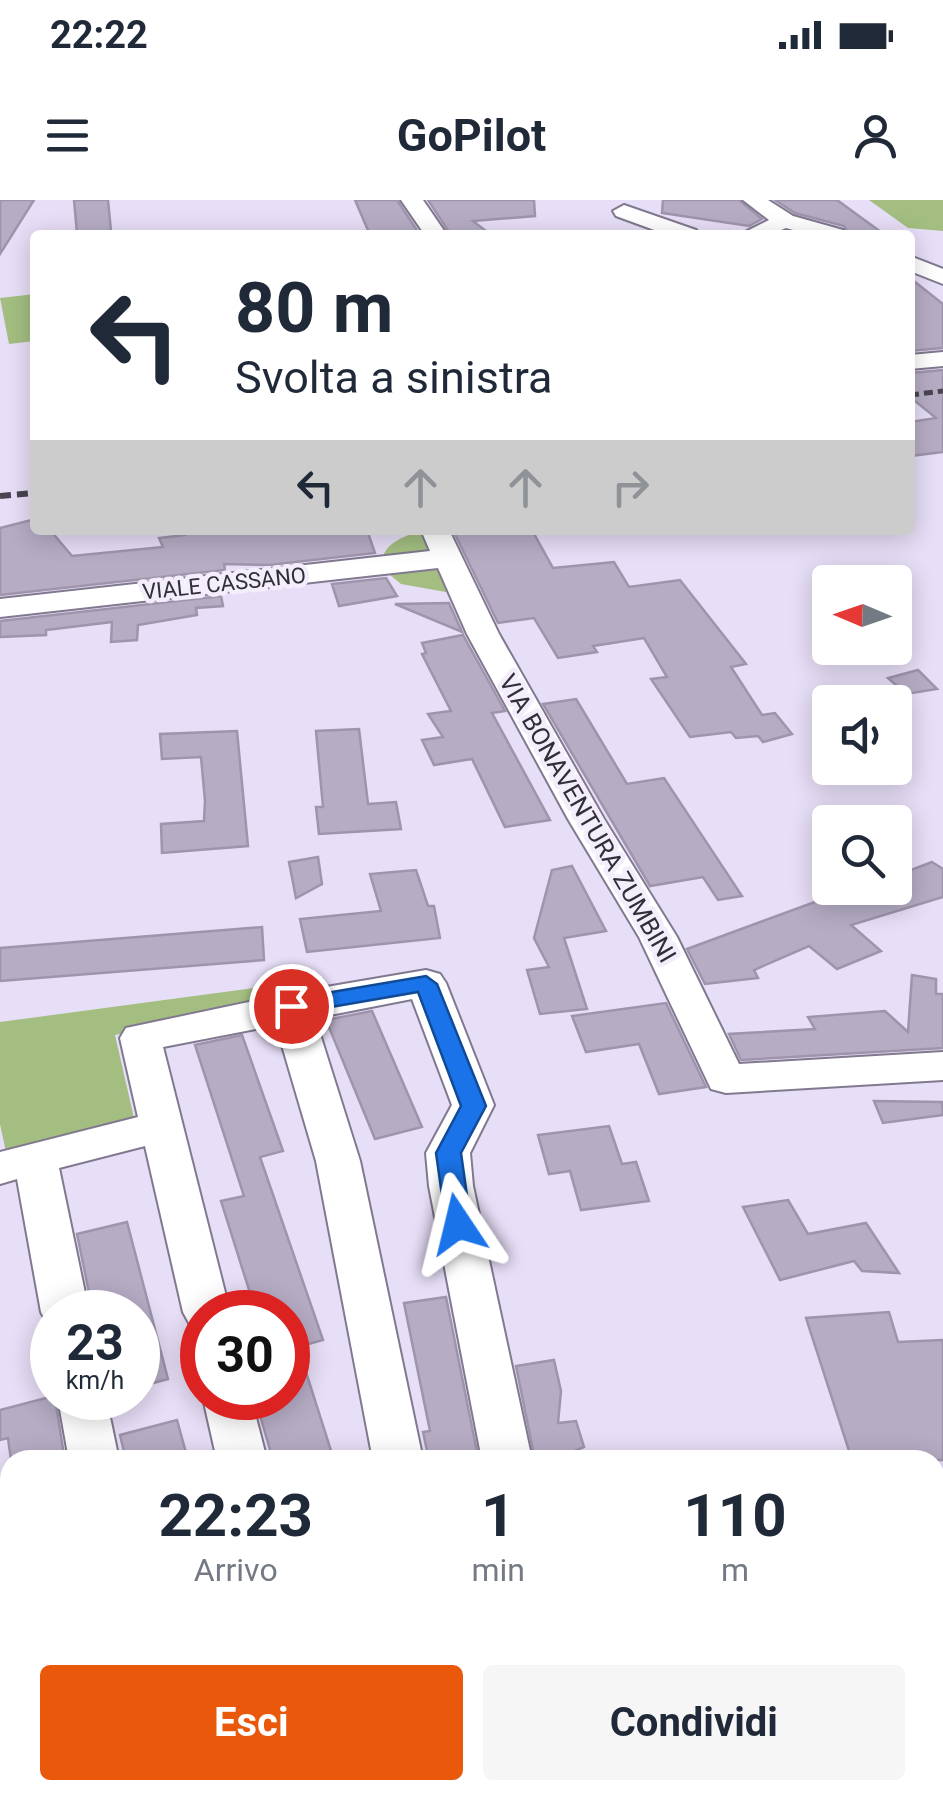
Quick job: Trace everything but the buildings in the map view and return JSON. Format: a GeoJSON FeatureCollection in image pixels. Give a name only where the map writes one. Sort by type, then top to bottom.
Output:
{"type":"FeatureCollection","features":[{"type":"Feature","properties":{"kind":"street"},"geometry":{"type":"LineString","coordinates":[[412,200],[433,230]]}},
{"type":"Feature","properties":{"kind":"street"},"geometry":{"type":"LineString","coordinates":[[754,200],[785,221],[817,230]]}},
{"type":"Feature","properties":{"kind":"street"},"geometry":{"type":"LineString","coordinates":[[624,211],[675,230]]}},
{"type":"Feature","properties":{"kind":"street"},"geometry":{"type":"LineString","coordinates":[[764,230],[785,221]]}},
{"type":"Feature","properties":{"kind":"street"},"geometry":{"type":"LineString","coordinates":[[915,265],[943,277]]}},
{"type":"Feature","properties":{"kind":"street"},"geometry":{"type":"LineString","coordinates":[[915,362],[943,359]]}},
{"type":"Feature","properties":{"kind":"street","name":"VIALE CASSANO"},"geometry":{"type":"LineString","coordinates":[[0,608],[441,544]]}},
{"type":"Feature","properties":{"kind":"street","name":"VIA BONAVENTURA ZUMBINI"},"geometry":{"type":"LineString","coordinates":[[441,544],[483,634],[586,819],[658,937],[726,1079],[943,1066]]}},
{"type":"Feature","properties":{"kind":"street"},"geometry":{"type":"LineString","coordinates":[[202,1290],[140,1038],[291,1006],[426,984],[474,1106],[448,1153],[451,1186],[505,1450]]}},
{"type":"Feature","properties":{"kind":"street"},"geometry":{"type":"LineString","coordinates":[[291,1006],[338,1160],[396,1450]]}},
{"type":"Feature","properties":{"kind":"street"},"geometry":{"type":"LineString","coordinates":[[58,1290],[18,1163],[162,1126]]}},
{"type":"Feature","properties":{"kind":"street"},"geometry":{"type":"LineString","coordinates":[[86,1420],[92,1450]]}},
{"type":"Feature","properties":{"kind":"street"},"geometry":{"type":"LineString","coordinates":[[232,1420],[240,1450]]}},
{"type":"Feature","properties":{"kind":"green space"},"geometry":{"type":"Polygon","coordinates":[[[869,200],[943,200],[943,231],[908,228],[869,200]]]}},
{"type":"Feature","properties":{"kind":"green space"},"geometry":{"type":"Polygon","coordinates":[[[30,295],[30,342],[9,344],[0,298],[30,295]]]}},
{"type":"Feature","properties":{"kind":"green space"},"geometry":{"type":"Polygon","coordinates":[[[426,535],[457,594],[401,584],[383,569],[384,553],[400,539],[426,535]]]}},
{"type":"Feature","properties":{"kind":"green space"},"geometry":{"type":"Polygon","coordinates":[[[270,986],[268,1004],[115,1035],[134,1118],[6,1152],[0,1124],[0,1022],[270,986]]]}},
{"type":"Feature","properties":{"kind":"railway"},"geometry":{"type":"LineString","coordinates":[[915,394],[943,391]]}},
{"type":"Feature","properties":{"kind":"railway"},"geometry":{"type":"LineString","coordinates":[[0,496],[30,493]]}},
{"type":"Feature","properties":{"kind":"route"},"geometry":{"type":"LineString","coordinates":[[291,1006],[426,984],[474,1106],[448,1153],[458,1224]]}}]}
